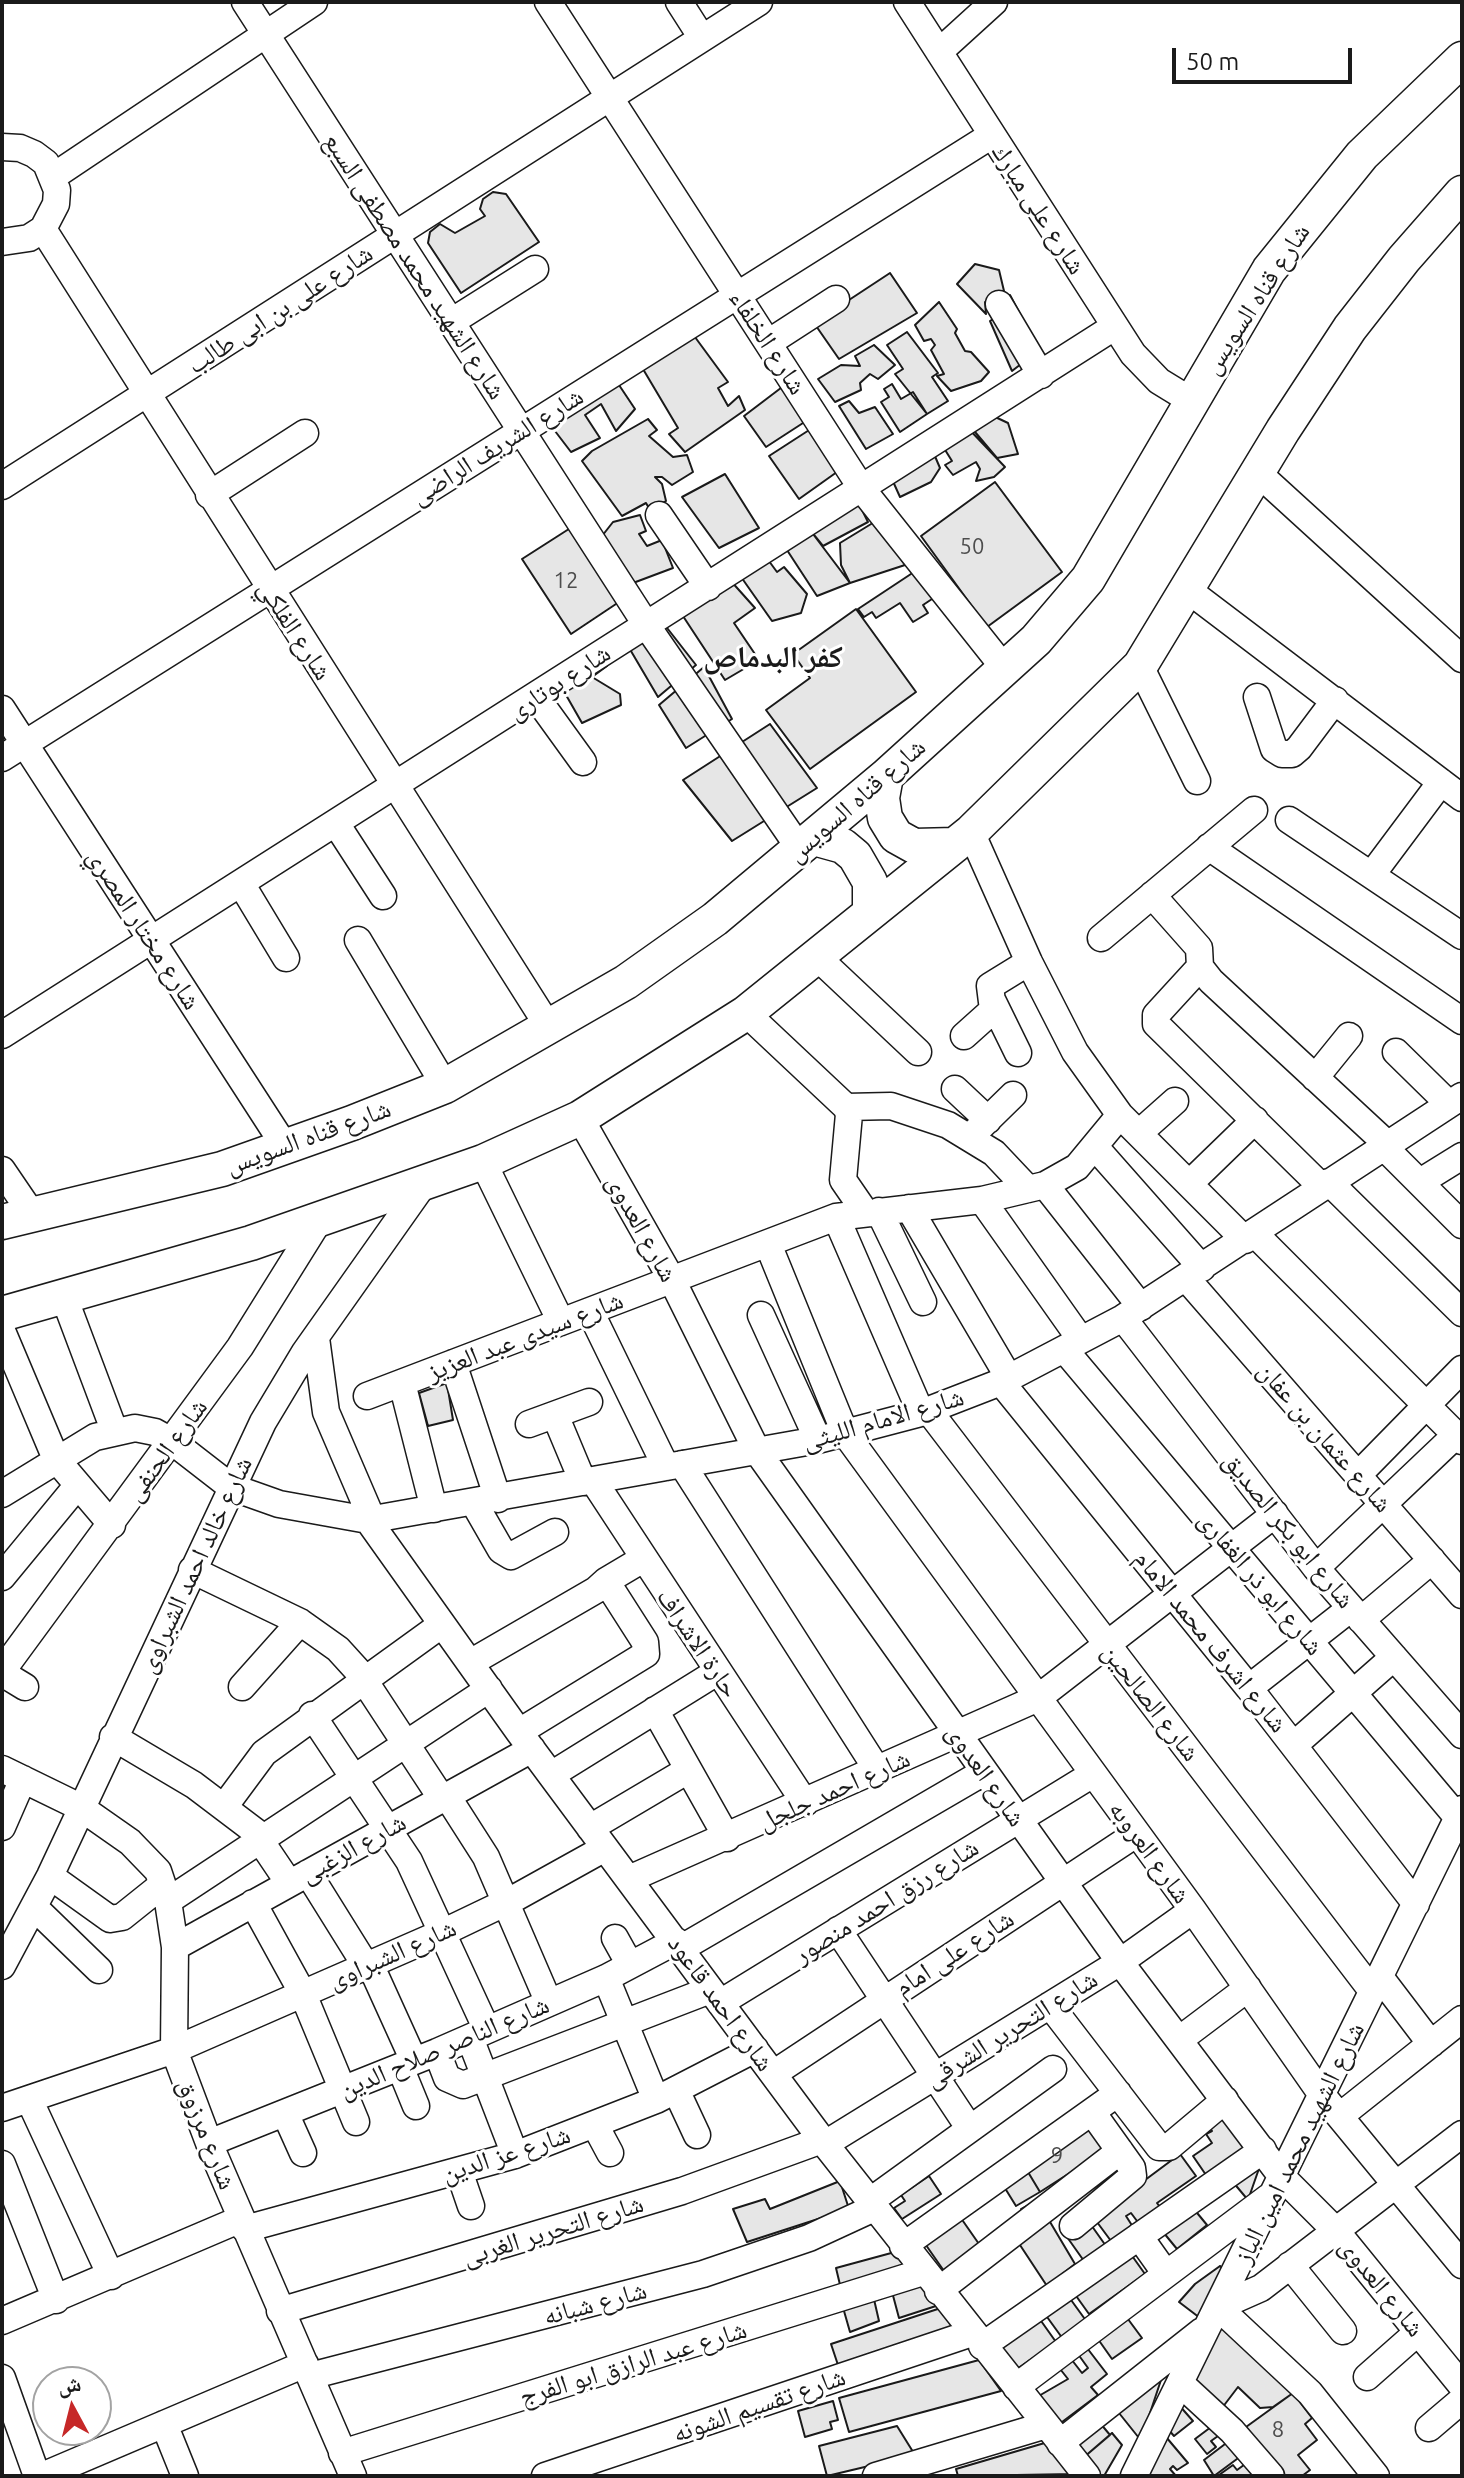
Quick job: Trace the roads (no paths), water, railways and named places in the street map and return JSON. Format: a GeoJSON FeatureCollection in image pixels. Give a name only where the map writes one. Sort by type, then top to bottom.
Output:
{"type":"FeatureCollection","features":[{"type":"Feature","properties":{"kind":"main road","name":"شارع قناه السويس"},"geometry":{"type":"LineString","coordinates":[[18,1220],[222,1169],[286,1148],[445,1086],[550,1029],[626,982],[715,919],[886,776],[1036,640],[1088,579],[1149,479],[1190,400],[1269,270],[1362,155],[1462,59]]}},
{"type":"Feature","properties":{"kind":"main road"},"geometry":{"type":"LineString","coordinates":[[2,1314],[318,1222],[483,1162],[580,1118],[746,1013],[963,839],[1140,666],[1350,328],[1462,193]]}},
{"type":"Feature","properties":{"kind":"main road"},"geometry":{"type":"LineString","coordinates":[[886,776],[882,798],[885,818],[896,836],[914,846],[963,839]]}},
{"type":"Feature","properties":{"kind":"main road"},"geometry":{"type":"LineString","coordinates":[[807,843],[843,846],[855,856],[870,882],[870,912]]}},
{"type":"Feature","properties":{"kind":"street","name":"شارع الشهيد محمد مصطفى السبع"},"geometry":{"type":"LineString","coordinates":[[245,2],[647,626],[807,843]]}},
{"type":"Feature","properties":{"kind":"street"},"geometry":{"type":"LineString","coordinates":[[54,176],[314,2]]}},
{"type":"Feature","properties":{"kind":"street","name":"شارع الخلفاء"},"geometry":{"type":"LineString","coordinates":[[548,2],[862,489],[1005,669]]}},
{"type":"Feature","properties":{"kind":"street"},"geometry":{"type":"LineString","coordinates":[[679,2],[702,38]]}},
{"type":"Feature","properties":{"kind":"street","name":"شارع على بن ابى طالب"},"geometry":{"type":"LineString","coordinates":[[2,486],[759,2]]}},
{"type":"Feature","properties":{"kind":"street","name":"شارع على مبارك"},"geometry":{"type":"LineString","coordinates":[[907,2],[1133,354],[1159,381],[1190,400]]}},
{"type":"Feature","properties":{"kind":"street"},"geometry":{"type":"LineString","coordinates":[[939,52],[994,2]]}},
{"type":"Feature","properties":{"kind":"street","name":"شارع الشريف الراضى"},"geometry":{"type":"LineString","coordinates":[[13,751],[992,135]]}},
{"type":"Feature","properties":{"kind":"street"},"geometry":{"type":"LineString","coordinates":[[2,147],[20,148],[34,154],[54,176],[56,204],[43,229],[29,238],[2,242]]}},
{"type":"Feature","properties":{"kind":"street","name":"شارع الفلكي"},"geometry":{"type":"LineString","coordinates":[[43,229],[550,1029]]}},
{"type":"Feature","properties":{"kind":"street"},"geometry":{"type":"LineString","coordinates":[[451,322],[535,269]]}},
{"type":"Feature","properties":{"kind":"street"},"geometry":{"type":"LineString","coordinates":[[768,343],[836,299]]}},
{"type":"Feature","properties":{"kind":"street"},"geometry":{"type":"LineString","coordinates":[[999,304],[1041,375]]}},
{"type":"Feature","properties":{"kind":"street","name":"شارع بوتارى"},"geometry":{"type":"LineString","coordinates":[[2,1035],[337,825],[1114,327]]}},
{"type":"Feature","properties":{"kind":"street"},"geometry":{"type":"LineString","coordinates":[[209,495],[305,433]]}},
{"type":"Feature","properties":{"kind":"street"},"geometry":{"type":"LineString","coordinates":[[1258,473],[1462,659]]}},
{"type":"Feature","properties":{"kind":"street"},"geometry":{"type":"LineString","coordinates":[[659,515],[708,587]]}},
{"type":"Feature","properties":{"kind":"street"},"geometry":{"type":"LineString","coordinates":[[1188,590],[1462,798]]}},
{"type":"Feature","properties":{"kind":"street"},"geometry":{"type":"LineString","coordinates":[[1140,666],[1197,781]]}},
{"type":"Feature","properties":{"kind":"street"},"geometry":{"type":"LineString","coordinates":[[536,697],[583,762]]}},
{"type":"Feature","properties":{"kind":"street"},"geometry":{"type":"LineString","coordinates":[[1257,697],[1274,749],[1282,754],[1292,754],[1299,748],[1335,700]]}},
{"type":"Feature","properties":{"kind":"street","name":"شارع مختار المصري"},"geometry":{"type":"LineString","coordinates":[[2,709],[13,751],[152,942],[286,1148]]}},
{"type":"Feature","properties":{"kind":"street"},"geometry":{"type":"LineString","coordinates":[[1373,873],[1441,782]]}},
{"type":"Feature","properties":{"kind":"street"},"geometry":{"type":"LineString","coordinates":[[1101,938],[1254,810]]}},
{"type":"Feature","properties":{"kind":"street"},"geometry":{"type":"LineString","coordinates":[[1289,820],[1373,873],[1462,936]]}},
{"type":"Feature","properties":{"kind":"street"},"geometry":{"type":"LineString","coordinates":[[337,825],[383,896]]}},
{"type":"Feature","properties":{"kind":"street"},"geometry":{"type":"LineString","coordinates":[[963,839],[1075,1052],[1129,1124],[1459,1438],[1316,1568]]}},
{"type":"Feature","properties":{"kind":"street"},"geometry":{"type":"LineString","coordinates":[[1209,847],[1462,1021]]}},
{"type":"Feature","properties":{"kind":"street"},"geometry":{"type":"LineString","coordinates":[[242,885],[286,958]]}},
{"type":"Feature","properties":{"kind":"street"},"geometry":{"type":"LineString","coordinates":[[1152,895],[1199,948],[1200,967],[1211,981],[1385,1145],[1462,1225]]}},
{"type":"Feature","properties":{"kind":"street"},"geometry":{"type":"LineString","coordinates":[[358,940],[445,1086]]}},
{"type":"Feature","properties":{"kind":"street"},"geometry":{"type":"LineString","coordinates":[[816,956],[918,1052]]}},
{"type":"Feature","properties":{"kind":"street"},"geometry":{"type":"LineString","coordinates":[[1018,1053],[988,991],[990,986],[1029,962]]}},
{"type":"Feature","properties":{"kind":"street"},"geometry":{"type":"LineString","coordinates":[[1200,967],[1156,1015],[1156,1024],[1462,1313]]}},
{"type":"Feature","properties":{"kind":"street"},"geometry":{"type":"LineString","coordinates":[[964,1036],[989,1017],[993,1002]]}},
{"type":"Feature","properties":{"kind":"street"},"geometry":{"type":"LineString","coordinates":[[746,1013],[846,1107],[849,1114],[843,1180],[872,1212],[923,1302]]}},
{"type":"Feature","properties":{"kind":"street"},"geometry":{"type":"LineString","coordinates":[[1315,1078],[1349,1036]]}},
{"type":"Feature","properties":{"kind":"street"},"geometry":{"type":"LineString","coordinates":[[1396,1052],[1455,1100]]}},
{"type":"Feature","properties":{"kind":"street"},"geometry":{"type":"LineString","coordinates":[[955,1089],[979,1128]]}},
{"type":"Feature","properties":{"kind":"street"},"geometry":{"type":"LineString","coordinates":[[846,1107],[891,1106],[948,1125],[979,1128],[1013,1095]]}},
{"type":"Feature","properties":{"kind":"street","name":"شارع الامام الليثى"},"geometry":{"type":"LineString","coordinates":[[114,1430],[135,1428],[155,1432],[173,1442],[231,1487],[279,1504],[370,1520],[818,1440],[925,1412],[1005,1380],[1132,1313],[1455,1100]]}},
{"type":"Feature","properties":{"kind":"street","name":"شارع سيدى عبد العزيز"},"geometry":{"type":"LineString","coordinates":[[367,1396],[836,1217],[982,1200],[1037,1187],[1077,1167],[1096,1148],[1129,1124],[1175,1101]]}},
{"type":"Feature","properties":{"kind":"street","name":"شارع العدوى"},"geometry":{"type":"LineString","coordinates":[[580,1118],[672,1280],[757,1451],[1062,1883],[1263,2150],[1278,2185],[1336,2231],[1462,2386]]}},
{"type":"Feature","properties":{"kind":"street"},"geometry":{"type":"LineString","coordinates":[[1190,1183],[1255,1120]]}},
{"type":"Feature","properties":{"kind":"street","name":"شارع ابو بكر الصديق"},"geometry":{"type":"LineString","coordinates":[[979,1128],[994,1153],[1037,1187],[1316,1568],[1462,1735]]}},
{"type":"Feature","properties":{"kind":"street","name":"شارع عثمان بن عفان"},"geometry":{"type":"LineString","coordinates":[[1096,1148],[1358,1475],[1462,1595]]}},
{"type":"Feature","properties":{"kind":"street"},"geometry":{"type":"LineString","coordinates":[[1420,1182],[1462,1156]]}},
{"type":"Feature","properties":{"kind":"street"},"geometry":{"type":"LineString","coordinates":[[483,1162],[561,1322]]}},
{"type":"Feature","properties":{"kind":"street"},"geometry":{"type":"LineString","coordinates":[[2,1170],[18,1220]]}},
{"type":"Feature","properties":{"kind":"street","name":"شارع خالد احمد الشبراوى"},"geometry":{"type":"LineString","coordinates":[[2,1966],[35,1908],[263,1422],[316,1338],[423,1185]]}},
{"type":"Feature","properties":{"kind":"street","name":"شارع ابو ذر الغفارى"},"geometry":{"type":"LineString","coordinates":[[982,1200],[1073,1344],[1231,1548],[1460,1814]]}},
{"type":"Feature","properties":{"kind":"street","name":"شارع اشرف محمد الامام"},"geometry":{"type":"LineString","coordinates":[[909,1208],[1005,1380],[1416,1904]]}},
{"type":"Feature","properties":{"kind":"street","name":"شارع الصالحين"},"geometry":{"type":"LineString","coordinates":[[836,1217],[925,1412],[1107,1644],[1245,1843],[1431,2044]]}},
{"type":"Feature","properties":{"kind":"street","name":"شارع الحنفى"},"geometry":{"type":"LineString","coordinates":[[2,1672],[240,1347],[318,1222]]}},
{"type":"Feature","properties":{"kind":"street","name":"شارع العروبه"},"geometry":{"type":"LineString","coordinates":[[768,1244],[845,1433],[1193,1910],[1322,2095],[1462,2265]]}},
{"type":"Feature","properties":{"kind":"street"},"geometry":{"type":"LineString","coordinates":[[2,1494],[56,1459],[114,1430],[64,1297]]}},
{"type":"Feature","properties":{"kind":"street"},"geometry":{"type":"LineString","coordinates":[[791,1300],[754,1318],[818,1440]]}},
{"type":"Feature","properties":{"kind":"street"},"geometry":{"type":"LineString","coordinates":[[590,1311],[674,1466],[878,1771]]}},
{"type":"Feature","properties":{"kind":"street"},"geometry":{"type":"LineString","coordinates":[[2,1331],[56,1459],[112,1525]]}},
{"type":"Feature","properties":{"kind":"street","name":"شارع احمد قاعود"},"geometry":{"type":"LineString","coordinates":[[316,1338],[326,1412],[370,1520],[441,1625],[824,2142],[930,2281],[953,2304],[977,2340],[1087,2476]]}},
{"type":"Feature","properties":{"kind":"street"},"geometry":{"type":"LineString","coordinates":[[453,1363],[486,1501],[506,1554],[518,1556],[555,1532]]}},
{"type":"Feature","properties":{"kind":"street"},"geometry":{"type":"LineString","coordinates":[[1358,1475],[1462,1369]]}},
{"type":"Feature","properties":{"kind":"street"},"geometry":{"type":"LineString","coordinates":[[402,1383],[434,1509]]}},
{"type":"Feature","properties":{"kind":"street"},"geometry":{"type":"LineString","coordinates":[[529,1424],[589,1402]]}},
{"type":"Feature","properties":{"kind":"street","name":"حارة الاشراف"},"geometry":{"type":"LineString","coordinates":[[555,1415],[588,1481],[805,1803]]}},
{"type":"Feature","properties":{"kind":"street"},"geometry":{"type":"LineString","coordinates":[[2,1576],[77,1486]]}},
{"type":"Feature","properties":{"kind":"street","name":"شارع احمد جلجل"},"geometry":{"type":"LineString","coordinates":[[629,1879],[1038,1698],[1275,1514]]}},
{"type":"Feature","properties":{"kind":"street"},"geometry":{"type":"LineString","coordinates":[[470,1663],[643,1559]]}},
{"type":"Feature","properties":{"kind":"street"},"geometry":{"type":"LineString","coordinates":[[1249,1688],[1309,1642],[1356,1614],[1432,1560]]}},
{"type":"Feature","properties":{"kind":"street"},"geometry":{"type":"LineString","coordinates":[[192,1570],[300,1622],[338,1649],[486,1857],[549,2003]]}},
{"type":"Feature","properties":{"kind":"street","name":"شارع الزغبى"},"geometry":{"type":"LineString","coordinates":[[175,1947],[444,1797],[646,1654],[645,1642],[606,1581]]}},
{"type":"Feature","properties":{"kind":"street"},"geometry":{"type":"LineString","coordinates":[[242,1687],[300,1622]]}},
{"type":"Feature","properties":{"kind":"street"},"geometry":{"type":"LineString","coordinates":[[224,1807],[264,1753],[312,1715],[441,1625]]}},
{"type":"Feature","properties":{"kind":"street"},"geometry":{"type":"LineString","coordinates":[[1294,1745],[1394,1657]]}},
{"type":"Feature","properties":{"kind":"street"},"geometry":{"type":"LineString","coordinates":[[2,1672],[25,1687]]}},
{"type":"Feature","properties":{"kind":"street"},"geometry":{"type":"LineString","coordinates":[[551,1775],[717,1672]]}},
{"type":"Feature","properties":{"kind":"street"},"geometry":{"type":"LineString","coordinates":[[50,1876],[110,1919],[122,1917],[262,1839],[489,1689]]}},
{"type":"Feature","properties":{"kind":"street"},"geometry":{"type":"LineString","coordinates":[[655,1710],[727,1838]]}},
{"type":"Feature","properties":{"kind":"street"},"geometry":{"type":"LineString","coordinates":[[312,1715],[389,1827],[444,1932],[478,2034],[485,2077],[515,2155]]}},
{"type":"Feature","properties":{"kind":"street"},"geometry":{"type":"LineString","coordinates":[[113,1737],[224,1807],[262,1839],[298,1878],[368,1965],[417,2060],[416,2106]]}},
{"type":"Feature","properties":{"kind":"street","name":"شارع الشبراوى"},"geometry":{"type":"LineString","coordinates":[[2,2108],[174,2050],[506,1902],[688,1770]]}},
{"type":"Feature","properties":{"kind":"street","name":"شارع الناصر صلاح الدين"},"geometry":{"type":"LineString","coordinates":[[209,2143],[417,2060],[678,1945],[984,1772]]}},
{"type":"Feature","properties":{"kind":"street"},"geometry":{"type":"LineString","coordinates":[[2,1827],[12,1774]]}},
{"type":"Feature","properties":{"kind":"street","name":"شارع مرزوق"},"geometry":{"type":"LineString","coordinates":[[12,1774],[80,1807],[130,1842],[158,1871],[175,1947],[174,2050],[209,2143],[348,2465]]}},
{"type":"Feature","properties":{"kind":"street","name":"شارع رزق احمد منصور"},"geometry":{"type":"LineString","coordinates":[[485,2077],[623,2025],[715,1996],[838,1930],[1093,1774]]}},
{"type":"Feature","properties":{"kind":"street","name":"شارع الشهيد محمد امين الباز"},"geometry":{"type":"LineString","coordinates":[[1134,2476],[1416,1904],[1454,1851],[1460,1814]]}},
{"type":"Feature","properties":{"kind":"street","name":"شارع على امام"},"geometry":{"type":"LineString","coordinates":[[773,2074],[1136,1834]]}},
{"type":"Feature","properties":{"kind":"street"},"geometry":{"type":"LineString","coordinates":[[253,1903],[303,1994],[356,2122]]}},
{"type":"Feature","properties":{"kind":"street"},"geometry":{"type":"LineString","coordinates":[[35,1908],[99,1970]]}},
{"type":"Feature","properties":{"kind":"street","name":"شارع التحرير الشرقى"},"geometry":{"type":"LineString","coordinates":[[824,2142],[1120,1962],[1193,1910]]}},
{"type":"Feature","properties":{"kind":"street"},"geometry":{"type":"LineString","coordinates":[[838,1930],[970,2129]]}},
{"type":"Feature","properties":{"kind":"street"},"geometry":{"type":"LineString","coordinates":[[615,1938],[630,1965]]}},
{"type":"Feature","properties":{"kind":"street"},"geometry":{"type":"LineString","coordinates":[[606,1978],[623,2025],[666,2095],[697,2135]]}},
{"type":"Feature","properties":{"kind":"street"},"geometry":{"type":"LineString","coordinates":[[1179,2040],[1248,1988]]}},
{"type":"Feature","properties":{"kind":"street"},"geometry":{"type":"LineString","coordinates":[[1050,2005],[1163,2148],[1225,2100]]}},
{"type":"Feature","properties":{"kind":"street"},"geometry":{"type":"LineString","coordinates":[[1340,2116],[1462,2019]]}},
{"type":"Feature","properties":{"kind":"street","name":"شارع عز الدين"},"geometry":{"type":"LineString","coordinates":[[2,2321],[243,2224],[515,2155],[666,2095],[755,2049]]}},
{"type":"Feature","properties":{"kind":"street"},"geometry":{"type":"LineString","coordinates":[[417,2060],[452,2082],[463,2085],[485,2077]]}},
{"type":"Feature","properties":{"kind":"street","name":"شارع شبانه"},"geometry":{"type":"LineString","coordinates":[[39,2476],[307,2370],[703,2274],[809,2238],[872,2205],[1053,2069]]}},
{"type":"Feature","properties":{"kind":"street"},"geometry":{"type":"LineString","coordinates":[[903,2246],[1118,2093]]}},
{"type":"Feature","properties":{"kind":"street"},"geometry":{"type":"LineString","coordinates":[[29,2099],[111,2276]]}},
{"type":"Feature","properties":{"kind":"street"},"geometry":{"type":"LineString","coordinates":[[1073,2226],[1131,2180],[1132,2168],[1092,2112]]}},
{"type":"Feature","properties":{"kind":"street"},"geometry":{"type":"LineString","coordinates":[[285,2113],[303,2153]]}},
{"type":"Feature","properties":{"kind":"street"},"geometry":{"type":"LineString","coordinates":[[595,2125],[610,2153]]}},
{"type":"Feature","properties":{"kind":"street"},"geometry":{"type":"LineString","coordinates":[[876,2476],[1053,2434],[1213,2317],[1261,2288],[1462,2134]]}},
{"type":"Feature","properties":{"kind":"street","name":"شارع التحرير الغربى"},"geometry":{"type":"LineString","coordinates":[[280,2311],[682,2191],[824,2142]]}},
{"type":"Feature","properties":{"kind":"street","name":"شارع تقسيم الشونه"},"geometry":{"type":"LineString","coordinates":[[545,2476],[977,2340],[1139,2236],[1263,2150]]}},
{"type":"Feature","properties":{"kind":"street"},"geometry":{"type":"LineString","coordinates":[[930,2281],[1120,2151]]}},
{"type":"Feature","properties":{"kind":"street"},"geometry":{"type":"LineString","coordinates":[[459,2171],[471,2206]]}},
{"type":"Feature","properties":{"kind":"street"},"geometry":{"type":"LineString","coordinates":[[5,2180],[56,2300]]}},
{"type":"Feature","properties":{"kind":"street"},"geometry":{"type":"LineString","coordinates":[[1016,2387],[1122,2311],[1278,2185]]}},
{"type":"Feature","properties":{"kind":"street"},"geometry":{"type":"LineString","coordinates":[[1139,2236],[1166,2274]]}},
{"type":"Feature","properties":{"kind":"street"},"geometry":{"type":"LineString","coordinates":[[1290,2265],[1343,2331]]}},
{"type":"Feature","properties":{"kind":"street","name":"شارع عبد الرازق ابو الفرج"},"geometry":{"type":"LineString","coordinates":[[348,2465],[930,2281]]}},
{"type":"Feature","properties":{"kind":"street"},"geometry":{"type":"LineString","coordinates":[[1213,2317],[1310,2393],[1376,2476]]}},
{"type":"Feature","properties":{"kind":"street"},"geometry":{"type":"LineString","coordinates":[[1367,2377],[1418,2332]]}},
{"type":"Feature","properties":{"kind":"street"},"geometry":{"type":"LineString","coordinates":[[2,2378],[39,2476]]}},
{"type":"Feature","properties":{"kind":"street"},"geometry":{"type":"LineString","coordinates":[[1180,2383],[1267,2474]]}},
{"type":"Feature","properties":{"kind":"street"},"geometry":{"type":"LineString","coordinates":[[1429,2428],[1462,2400]]}},
{"type":"Feature","properties":{"kind":"street"},"geometry":{"type":"LineString","coordinates":[[164,2424],[185,2476]]}},
{"type":"Feature","properties":{"kind":"district","name":"كفر البدماص"},"geometry":{"type":"Point","coordinates":[773,657]}}]}
